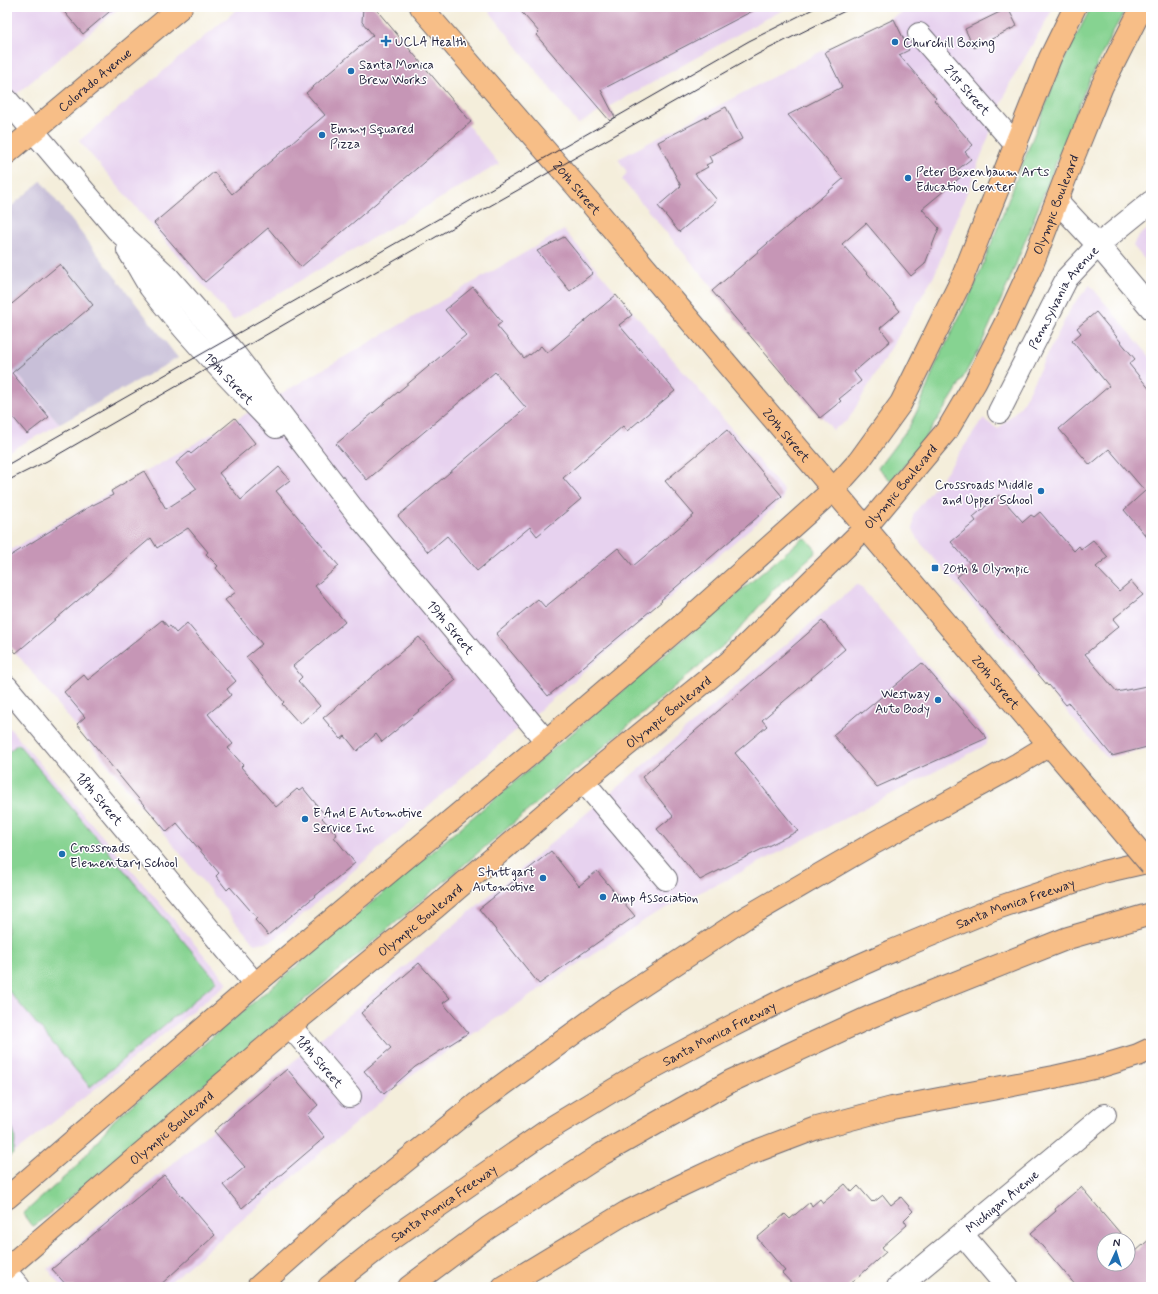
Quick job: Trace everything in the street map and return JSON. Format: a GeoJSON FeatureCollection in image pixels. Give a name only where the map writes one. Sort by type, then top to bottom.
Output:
{"type":"FeatureCollection","features":[{"type":"Feature","properties":{"kind":"main road","name":"Colorado Avenue"},"geometry":{"type":"LineString","coordinates":[[7,153],[181,7]]}},
{"type":"Feature","properties":{"kind":"main road","name":"20th Street"},"geometry":{"type":"LineString","coordinates":[[421,7],[577,187],[1151,864]]}},
{"type":"Feature","properties":{"kind":"main road"},"geometry":{"type":"LineString","coordinates":[[7,1198],[255,984],[546,741],[690,618],[834,490],[858,461],[901,403],[961,281],[1050,58],[1075,7]]}},
{"type":"Feature","properties":{"kind":"main road","name":"Olympic Boulevard"},"geometry":{"type":"LineString","coordinates":[[7,1268],[290,1026],[436,907],[582,781],[729,662],[866,528],[948,430],[975,383],[1004,326],[1032,265],[1102,86],[1142,7]]}},
{"type":"Feature","properties":{"kind":"main road"},"geometry":{"type":"LineString","coordinates":[[258,1287],[346,1209],[475,1105],[612,1006],[745,918],[874,843],[1018,764],[1049,745]]}},
{"type":"Feature","properties":{"kind":"main road","name":"Santa Monica Freeway"},"geometry":{"type":"LineString","coordinates":[[329,1287],[381,1246],[551,1128],[635,1076],[799,992],[892,951],[992,910],[1103,872],[1151,861]]}},
{"type":"Feature","properties":{"kind":"main road"},"geometry":{"type":"LineString","coordinates":[[409,1287],[488,1228],[602,1154],[731,1082],[872,1016],[1061,941],[1151,914]]}},
{"type":"Feature","properties":{"kind":"main road"},"geometry":{"type":"LineString","coordinates":[[503,1287],[627,1212],[746,1155],[817,1128],[892,1108],[1054,1077],[1098,1067],[1138,1055],[1151,1049]]}},
{"type":"Feature","properties":{"kind":"street","name":"21st Street"},"geometry":{"type":"LineString","coordinates":[[919,34],[1016,145]]}},
{"type":"Feature","properties":{"kind":"street","name":"19th Street"},"geometry":{"type":"LineString","coordinates":[[7,100],[117,230],[150,286],[174,316],[215,363],[357,514],[546,741]]}},
{"type":"Feature","properties":{"kind":"street"},"geometry":{"type":"LineString","coordinates":[[1057,201],[1098,245],[1151,308]]}},
{"type":"Feature","properties":{"kind":"street","name":"Pennsylvania Avenue"},"geometry":{"type":"LineString","coordinates":[[999,412],[1067,278],[1098,245],[1151,202]]}},
{"type":"Feature","properties":{"kind":"street","name":"18th Street"},"geometry":{"type":"LineString","coordinates":[[7,687],[255,984]]}},
{"type":"Feature","properties":{"kind":"street"},"geometry":{"type":"LineString","coordinates":[[582,781],[666,879]]}},
{"type":"Feature","properties":{"kind":"street","name":"18th Street"},"geometry":{"type":"LineString","coordinates":[[290,1026],[350,1096]]}},
{"type":"Feature","properties":{"kind":"street","name":"Michigan Avenue"},"geometry":{"type":"LineString","coordinates":[[898,1287],[1106,1115]]}},
{"type":"Feature","properties":{"kind":"street"},"geometry":{"type":"LineString","coordinates":[[962,1234],[1007,1287]]}},
{"type":"Feature","properties":{"kind":"street"},"geometry":{"type":"LineString","coordinates":[[7,1273],[19,1287]]}},
{"type":"Feature","properties":{"kind":"shaded area"},"geometry":{"type":"Polygon","coordinates":[[[7,7],[120,7],[7,102],[7,7]]]}},
{"type":"Feature","properties":{"kind":"shaded area"},"geometry":{"type":"Polygon","coordinates":[[[240,7],[372,7],[499,164],[233,320],[79,141],[240,7]]]}},
{"type":"Feature","properties":{"kind":"shaded area"},"geometry":{"type":"Polygon","coordinates":[[[486,7],[790,7],[765,19],[578,124],[486,7]]]}},
{"type":"Feature","properties":{"kind":"shaded area"},"geometry":{"type":"Polygon","coordinates":[[[914,7],[1054,7],[1009,85],[934,276],[848,420],[833,430],[622,180],[627,172],[618,159],[818,53],[914,7]]]}},
{"type":"Feature","properties":{"kind":"shaded area"},"geometry":{"type":"Polygon","coordinates":[[[41,181],[178,358],[60,424],[7,362],[7,210],[41,181]]]}},
{"type":"Feature","properties":{"kind":"shaded area"},"geometry":{"type":"Polygon","coordinates":[[[1151,226],[1151,267],[1133,246],[1136,239],[1151,226]]]}},
{"type":"Feature","properties":{"kind":"shaded area"},"geometry":{"type":"Polygon","coordinates":[[[564,230],[783,490],[783,500],[272,941],[254,944],[7,642],[7,552],[564,230]]]}},
{"type":"Feature","properties":{"kind":"shaded area","name":"Crossroads Middle and Upper School"},"geometry":{"type":"Polygon","coordinates":[[[1090,285],[1151,358],[1151,748],[1107,758],[919,541],[913,529],[913,515],[950,467],[983,419],[998,429],[1021,406],[1072,306],[1090,285]]]}},
{"type":"Feature","properties":{"kind":"shaded area"},"geometry":{"type":"Polygon","coordinates":[[[7,362],[60,424],[7,452],[7,362]]]}},
{"type":"Feature","properties":{"kind":"shaded area"},"geometry":{"type":"Polygon","coordinates":[[[856,585],[859,585],[989,737],[986,745],[726,880],[654,914],[414,1073],[164,1287],[62,1287],[48,1269],[856,585]]]}},
{"type":"Feature","properties":{"kind":"shaded area","name":"Crossroads Elementary School"},"geometry":{"type":"Polygon","coordinates":[[[7,725],[228,983],[7,1159],[7,725]]]}},
{"type":"Feature","properties":{"kind":"green space"},"geometry":{"type":"Polygon","coordinates":[[[1091,7],[1127,7],[1110,37],[1084,92],[1008,284],[981,345],[954,394],[920,446],[894,478],[890,480],[878,468],[909,427],[920,405],[936,364],[975,285],[1060,68],[1091,7]]]}},
{"type":"Feature","properties":{"kind":"green space"},"geometry":{"type":"Polygon","coordinates":[[[806,538],[816,550],[814,554],[773,590],[732,638],[89,1182],[34,1226],[31,1225],[23,1214],[77,1166],[113,1121],[802,539],[806,538]]]}},
{"type":"Feature","properties":{"kind":"green space","name":"Crossroads Elementary School"},"geometry":{"type":"Polygon","coordinates":[[[18,744],[217,981],[90,1087],[7,989],[7,753],[18,744]]]}},
{"type":"Feature","properties":{"kind":"green space"},"geometry":{"type":"Polygon","coordinates":[[[7,1120],[14,1132],[15,1145],[13,1154],[7,1159],[7,1120]]]}},
{"type":"Feature","properties":{"kind":"building"},"geometry":{"type":"Polygon","coordinates":[[[60,7],[115,7],[83,34],[60,7]]]}},
{"type":"Feature","properties":{"kind":"building"},"geometry":{"type":"Polygon","coordinates":[[[363,7],[374,7],[471,122],[301,267],[268,228],[205,282],[154,223],[214,172],[232,194],[325,115],[306,93],[373,35],[362,22],[363,7]]]}},
{"type":"Feature","properties":{"kind":"building"},"geometry":{"type":"Polygon","coordinates":[[[517,7],[760,7],[601,90],[615,117],[610,121],[536,35],[539,32],[517,7]]]}},
{"type":"Feature","properties":{"kind":"building"},"geometry":{"type":"Polygon","coordinates":[[[1008,8],[1017,26],[974,48],[965,29],[1008,8]]]}},
{"type":"Feature","properties":{"kind":"building"},"geometry":{"type":"Polygon","coordinates":[[[894,19],[909,50],[899,55],[936,98],[934,100],[973,145],[965,152],[971,159],[957,170],[962,176],[922,209],[939,228],[925,264],[911,276],[866,223],[842,244],[900,311],[880,328],[890,341],[854,372],[861,381],[839,399],[841,401],[820,418],[712,291],[843,179],[788,115],[842,87],[825,52],[894,19]]]}},
{"type":"Feature","properties":{"kind":"building"},"geometry":{"type":"Polygon","coordinates":[[[726,107],[742,139],[709,156],[712,162],[706,165],[708,167],[695,174],[717,200],[679,232],[658,206],[681,186],[658,142],[726,107]]]}},
{"type":"Feature","properties":{"kind":"building"},"geometry":{"type":"Polygon","coordinates":[[[564,237],[593,273],[570,291],[537,251],[564,237]]]}},
{"type":"Feature","properties":{"kind":"building"},"geometry":{"type":"Polygon","coordinates":[[[60,264],[93,305],[12,373],[49,417],[27,434],[7,410],[7,308],[60,264]]]}},
{"type":"Feature","properties":{"kind":"building"},"geometry":{"type":"Polygon","coordinates":[[[473,287],[502,322],[497,326],[524,358],[541,346],[547,353],[616,295],[632,315],[619,325],[675,391],[627,431],[623,426],[563,478],[581,499],[537,536],[530,527],[477,571],[447,536],[428,552],[398,516],[526,408],[495,372],[367,480],[336,444],[466,335],[445,310],[473,287]]]}},
{"type":"Feature","properties":{"kind":"building"},"geometry":{"type":"Polygon","coordinates":[[[1096,312],[1135,359],[1129,364],[1151,391],[1151,542],[1124,510],[1145,491],[1109,449],[1090,465],[1059,429],[1109,386],[1072,341],[1081,333],[1077,328],[1096,312]]]}},
{"type":"Feature","properties":{"kind":"building"},"geometry":{"type":"Polygon","coordinates":[[[235,418],[255,443],[219,473],[241,500],[279,467],[290,480],[276,491],[339,566],[315,586],[345,622],[293,666],[302,677],[298,681],[320,706],[300,724],[282,704],[284,702],[246,657],[262,644],[225,600],[236,592],[216,568],[218,566],[206,554],[208,552],[188,528],[157,548],[151,538],[16,653],[7,642],[7,558],[87,508],[113,495],[111,491],[144,471],[166,509],[197,489],[176,463],[189,452],[191,454],[235,418]]]}},
{"type":"Feature","properties":{"kind":"building"},"geometry":{"type":"Polygon","coordinates":[[[727,430],[782,496],[661,600],[662,601],[548,696],[496,634],[538,599],[545,607],[618,548],[633,566],[694,515],[665,481],[727,430]]]}},
{"type":"Feature","properties":{"kind":"building"},"geometry":{"type":"Polygon","coordinates":[[[999,495],[1023,522],[1031,515],[1034,517],[1040,512],[1074,551],[1079,546],[1081,549],[1093,540],[1108,557],[1096,567],[1119,591],[1131,581],[1143,595],[1113,619],[1119,626],[1085,654],[1117,692],[1151,685],[1151,746],[1112,756],[1069,703],[1066,705],[1049,685],[1048,686],[957,577],[971,565],[951,542],[976,521],[973,517],[999,495]]]}},
{"type":"Feature","properties":{"kind":"building"},"geometry":{"type":"Polygon","coordinates":[[[162,620],[176,633],[187,623],[236,681],[227,689],[231,695],[208,714],[233,744],[228,748],[243,765],[241,767],[276,807],[297,789],[299,791],[303,788],[325,815],[322,818],[337,835],[334,837],[355,863],[268,935],[255,920],[257,918],[230,887],[227,890],[216,876],[219,873],[177,823],[167,832],[132,791],[77,724],[85,717],[64,692],[84,675],[88,680],[162,620]]]}},
{"type":"Feature","properties":{"kind":"building"},"geometry":{"type":"Polygon","coordinates":[[[822,621],[845,649],[762,720],[767,726],[735,753],[798,831],[700,880],[657,829],[673,816],[642,777],[822,621]]]}},
{"type":"Feature","properties":{"kind":"building"},"geometry":{"type":"Polygon","coordinates":[[[419,637],[456,680],[382,742],[376,734],[357,751],[345,736],[341,739],[323,718],[419,637]]]}},
{"type":"Feature","properties":{"kind":"building"},"geometry":{"type":"Polygon","coordinates":[[[922,663],[987,738],[877,787],[833,735],[922,663]]]}},
{"type":"Feature","properties":{"kind":"building"},"geometry":{"type":"Polygon","coordinates":[[[551,851],[579,886],[597,871],[635,916],[539,984],[479,909],[551,851]]]}},
{"type":"Feature","properties":{"kind":"building"},"geometry":{"type":"Polygon","coordinates":[[[419,963],[450,998],[443,1003],[468,1033],[415,1067],[384,1094],[364,1071],[391,1048],[361,1013],[419,963]]]}},
{"type":"Feature","properties":{"kind":"building"},"geometry":{"type":"Polygon","coordinates":[[[287,1069],[318,1105],[307,1115],[325,1137],[242,1208],[223,1185],[245,1167],[214,1131],[287,1069]]]}},
{"type":"Feature","properties":{"kind":"building"},"geometry":{"type":"Polygon","coordinates":[[[164,1175],[215,1235],[158,1287],[68,1287],[52,1269],[164,1175]]]}},
{"type":"Feature","properties":{"kind":"building"},"geometry":{"type":"Polygon","coordinates":[[[845,1184],[852,1192],[858,1186],[872,1202],[883,1195],[891,1205],[901,1197],[913,1211],[904,1220],[907,1225],[882,1247],[886,1252],[847,1287],[795,1287],[782,1273],[785,1271],[757,1238],[785,1214],[790,1219],[810,1202],[812,1206],[820,1199],[823,1203],[845,1184]]]}},
{"type":"Feature","properties":{"kind":"building"},"geometry":{"type":"Polygon","coordinates":[[[1081,1187],[1119,1232],[1096,1232],[1096,1272],[1136,1272],[1136,1251],[1151,1238],[1151,1287],[1077,1287],[1031,1233],[1056,1211],[1055,1209],[1081,1187]]]}},
{"type":"Feature","properties":{"kind":"tram line"},"geometry":{"type":"LineString","coordinates":[[7,465],[749,41],[817,7]]}},
{"type":"Feature","properties":{"kind":"tram line"},"geometry":{"type":"LineString","coordinates":[[7,481],[47,461],[481,211],[758,54],[853,7]]}},
{"type":"Feature","properties":{"kind":"place","name":"UCLA Health"},"geometry":{"type":"Point","coordinates":[386,41]}},
{"type":"Feature","properties":{"kind":"place","name":"Churchill Boxing"},"geometry":{"type":"Point","coordinates":[895,42]}},
{"type":"Feature","properties":{"kind":"place","name":"Santa Monica Brew Works"},"geometry":{"type":"Point","coordinates":[351,71]}},
{"type":"Feature","properties":{"kind":"place","name":"Emmy Squared Pizza"},"geometry":{"type":"Point","coordinates":[322,135]}},
{"type":"Feature","properties":{"kind":"place","name":"Peter Boxenbaum Arts Education Center"},"geometry":{"type":"Point","coordinates":[908,178]}},
{"type":"Feature","properties":{"kind":"place","name":"Crossroads Middle and Upper School"},"geometry":{"type":"Point","coordinates":[1041,491]}},
{"type":"Feature","properties":{"kind":"place","name":"20th & Olympic"},"geometry":{"type":"Point","coordinates":[935,568]}},
{"type":"Feature","properties":{"kind":"place","name":"Westway Auto Body"},"geometry":{"type":"Point","coordinates":[938,700]}},
{"type":"Feature","properties":{"kind":"place","name":"E And E Automotive Service Inc"},"geometry":{"type":"Point","coordinates":[305,819]}},
{"type":"Feature","properties":{"kind":"place","name":"Crossroads Elementary School"},"geometry":{"type":"Point","coordinates":[62,854]}},
{"type":"Feature","properties":{"kind":"place","name":"Stuttgart Automotive"},"geometry":{"type":"Point","coordinates":[543,878]}},
{"type":"Feature","properties":{"kind":"place","name":"Amp Association"},"geometry":{"type":"Point","coordinates":[603,897]}}]}
